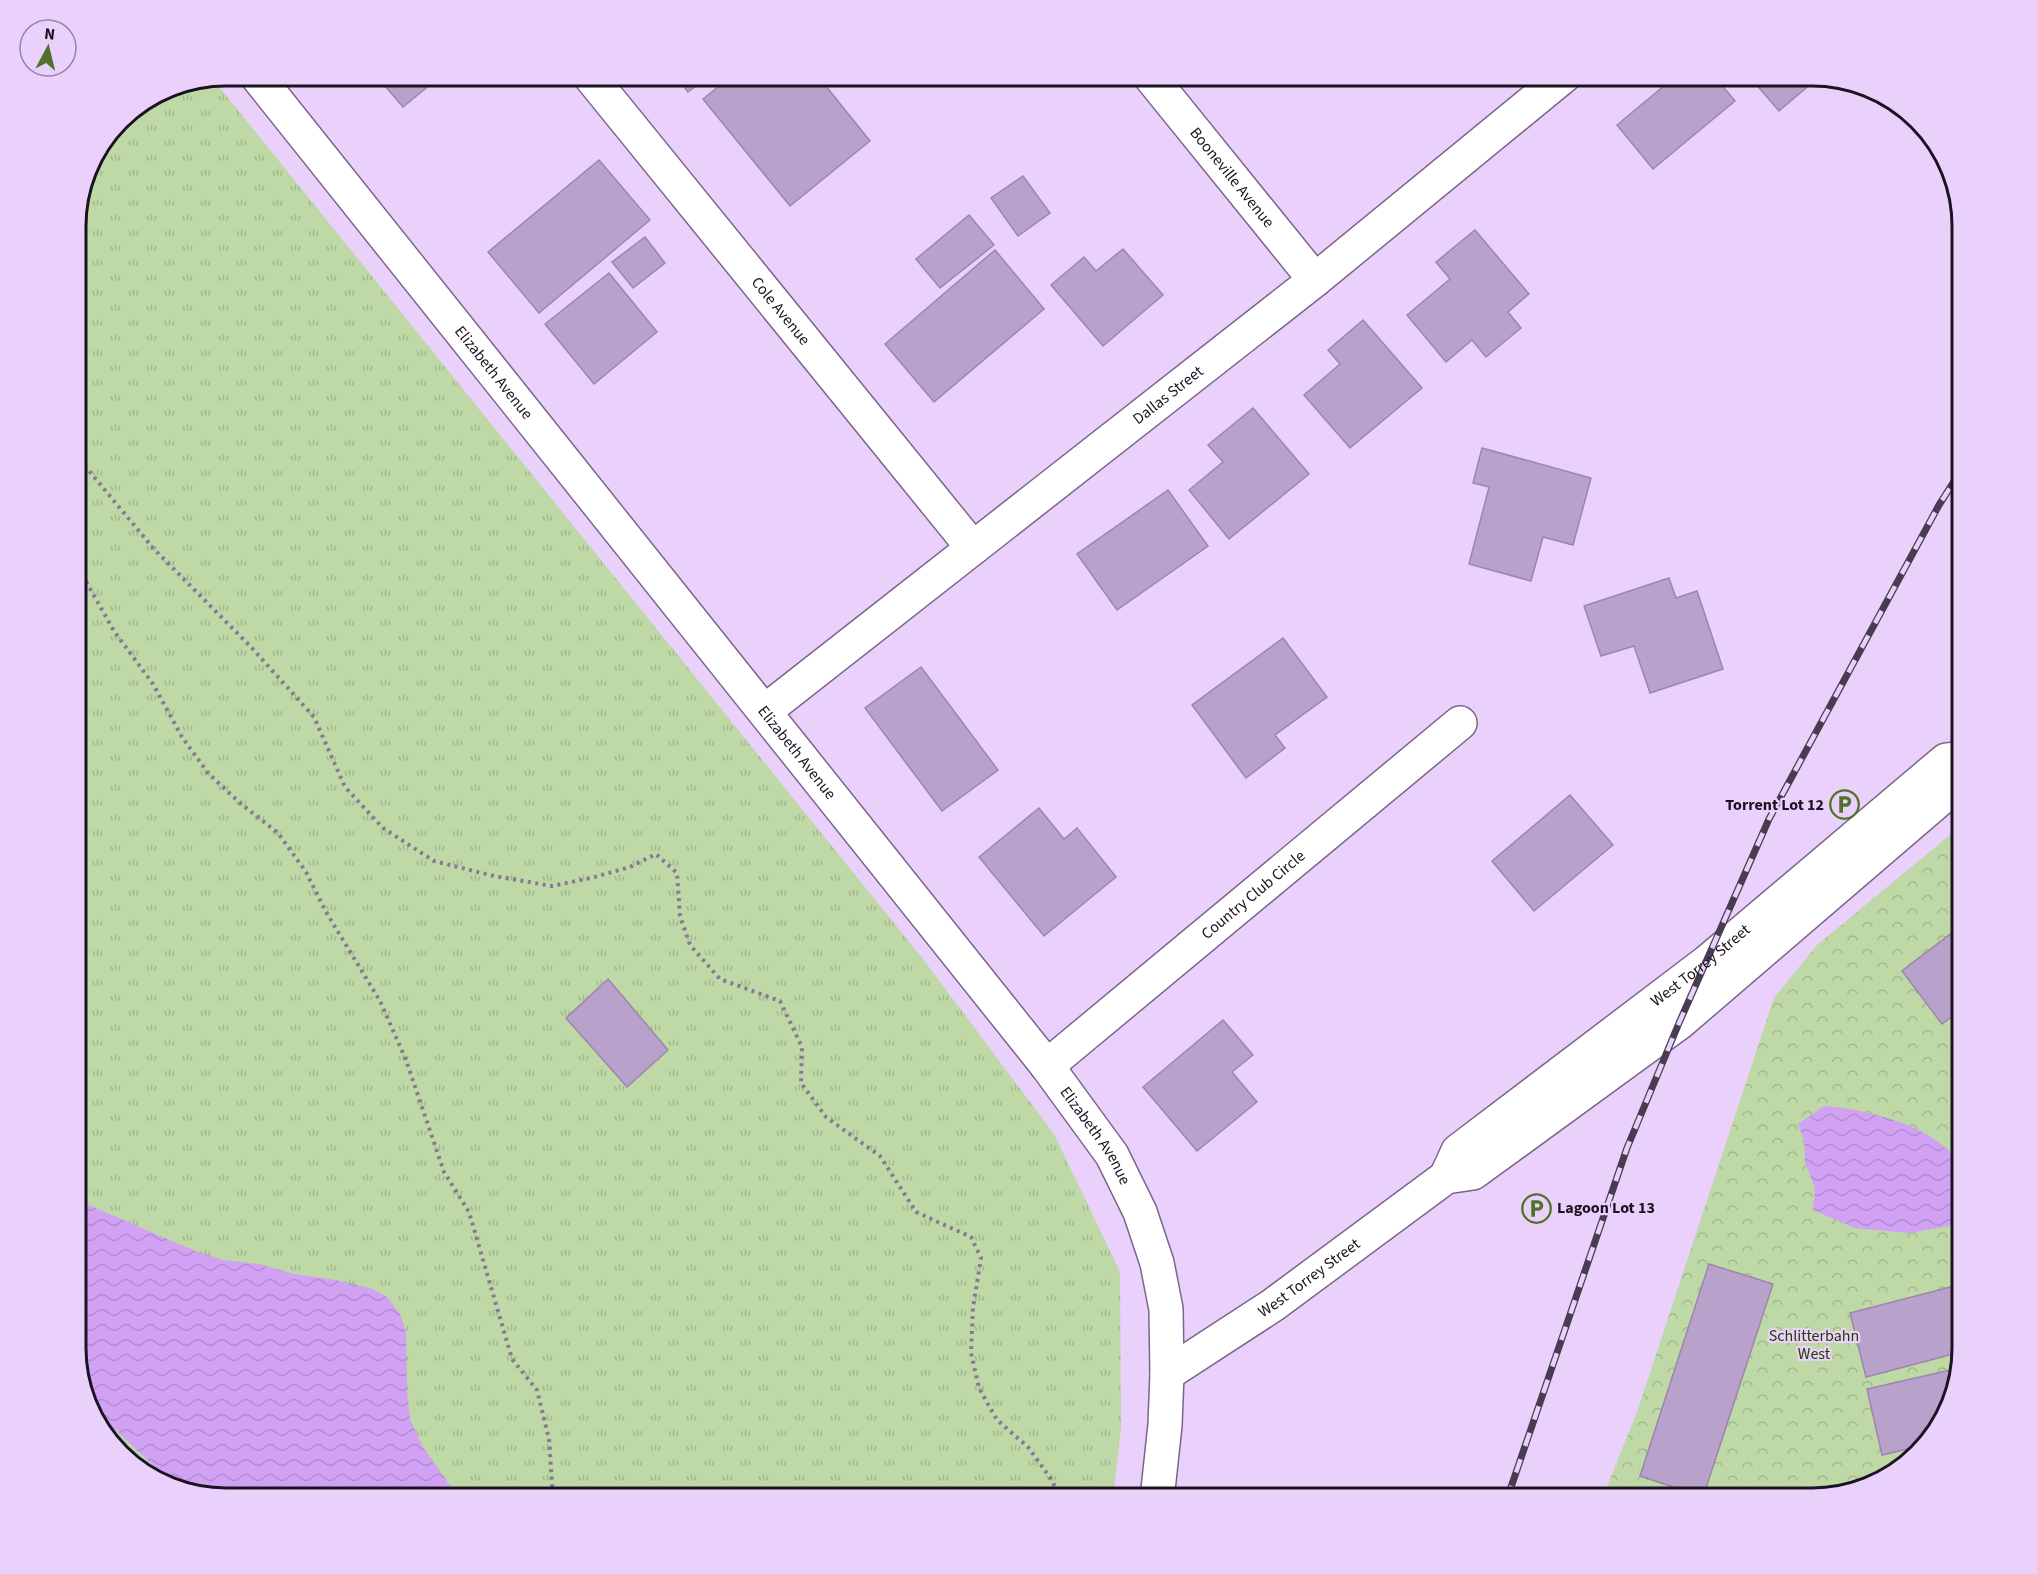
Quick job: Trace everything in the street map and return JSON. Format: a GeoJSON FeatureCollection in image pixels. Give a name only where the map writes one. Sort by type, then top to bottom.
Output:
{"type":"FeatureCollection","features":[{"type":"Feature","properties":{"kind":"street","name":"Elizabeth Avenue"},"geometry":{"type":"LineString","coordinates":[[265,86],[1047,1066],[1112,1155],[1140,1212],[1157,1263],[1166,1309],[1165,1425],[1158,1488]]}},
{"type":"Feature","properties":{"kind":"street","name":"Cole Avenue"},"geometry":{"type":"LineString","coordinates":[[598,86],[973,548]]}},
{"type":"Feature","properties":{"kind":"street","name":"Booneville Avenue"},"geometry":{"type":"LineString","coordinates":[[1158,86],[1316,280]]}},
{"type":"Feature","properties":{"kind":"street","name":"Dallas Street"},"geometry":{"type":"LineString","coordinates":[[765,711],[1316,280],[1552,86]]}},
{"type":"Feature","properties":{"kind":"street","name":"Country Club Circle"},"geometry":{"type":"LineString","coordinates":[[1047,1066],[1460,723]]}},
{"type":"Feature","properties":{"kind":"street","name":"West Torrey Street"},"geometry":{"type":"LineString","coordinates":[[1446,1177],[1458,1151],[1707,962],[1946,760],[1952,759]]}},
{"type":"Feature","properties":{"kind":"street","name":"West Torrey Street"},"geometry":{"type":"LineString","coordinates":[[1167,1374],[1273,1305],[1446,1177],[1473,1173],[1679,1023],[1952,789]]}},
{"type":"Feature","properties":{"kind":"path"},"geometry":{"type":"LineString","coordinates":[[86,467],[153,548],[314,717],[345,787],[383,828],[434,861],[494,876],[552,886],[630,867],[656,854],[677,873],[680,916],[690,945],[720,979],[780,1001],[802,1047],[801,1083],[826,1117],[880,1156],[916,1212],[971,1237],[981,1258],[973,1308],[971,1353],[979,1388],[997,1420],[1028,1447],[1056,1488]]}},
{"type":"Feature","properties":{"kind":"path"},"geometry":{"type":"LineString","coordinates":[[86,581],[114,631],[153,684],[182,737],[208,773],[240,803],[278,833],[306,872],[326,912],[380,1001],[406,1060],[444,1172],[469,1212],[512,1359],[537,1390],[549,1439],[552,1488]]}},
{"type":"Feature","properties":{"kind":"green space"},"geometry":{"type":"Polygon","coordinates":[[[219,86],[923,959],[1054,1134],[1120,1272],[1121,1429],[1114,1488],[207,1487],[189,1484],[148,1465],[114,1434],[96,1402],[88,1376],[86,1357],[86,217],[90,189],[104,156],[120,133],[140,114],[164,100],[189,90],[219,86]]]}},
{"type":"Feature","properties":{"kind":"green space","name":"Schlitterbahn West"},"geometry":{"type":"Polygon","coordinates":[[[1952,833],[1952,1348],[1949,1376],[1944,1393],[1923,1434],[1904,1454],[1873,1474],[1848,1484],[1811,1488],[1606,1488],[1637,1412],[1774,998],[1817,945],[1952,833]]]}},
{"type":"Feature","properties":{"kind":"water"},"geometry":{"type":"Polygon","coordinates":[[[1824,1106],[1866,1112],[1923,1132],[1952,1154],[1952,1223],[1949,1226],[1909,1233],[1855,1228],[1813,1210],[1815,1188],[1805,1162],[1804,1140],[1798,1124],[1824,1106]]]}},
{"type":"Feature","properties":{"kind":"water"},"geometry":{"type":"Polygon","coordinates":[[[86,1204],[195,1251],[224,1260],[259,1264],[294,1274],[335,1280],[370,1288],[387,1297],[400,1314],[406,1332],[410,1419],[423,1447],[451,1488],[226,1488],[189,1484],[159,1471],[117,1431],[110,1427],[100,1410],[88,1376],[86,1204]]]}},
{"type":"Feature","properties":{"kind":"building"},"geometry":{"type":"Polygon","coordinates":[[[385,86],[429,86],[403,107],[385,86]]]}},
{"type":"Feature","properties":{"kind":"building"},"geometry":{"type":"Polygon","coordinates":[[[683,86],[696,86],[688,92],[683,86]]]}},
{"type":"Feature","properties":{"kind":"building"},"geometry":{"type":"Polygon","coordinates":[[[719,86],[826,86],[870,141],[790,206],[703,99],[719,86]]]}},
{"type":"Feature","properties":{"kind":"building"},"geometry":{"type":"Polygon","coordinates":[[[1664,86],[1722,86],[1735,101],[1653,169],[1617,125],[1664,86]]]}},
{"type":"Feature","properties":{"kind":"building"},"geometry":{"type":"Polygon","coordinates":[[[1757,86],[1808,86],[1779,111],[1757,86]]]}},
{"type":"Feature","properties":{"kind":"building"},"geometry":{"type":"Polygon","coordinates":[[[599,160],[650,220],[539,313],[488,252],[599,160]]]}},
{"type":"Feature","properties":{"kind":"building"},"geometry":{"type":"Polygon","coordinates":[[[1023,176],[1050,213],[1018,236],[991,198],[1023,176]]]}},
{"type":"Feature","properties":{"kind":"building"},"geometry":{"type":"Polygon","coordinates":[[[969,215],[994,245],[940,288],[916,259],[969,215]]]}},
{"type":"Feature","properties":{"kind":"building"},"geometry":{"type":"Polygon","coordinates":[[[1475,230],[1529,294],[1508,312],[1521,328],[1486,357],[1472,340],[1446,362],[1407,315],[1450,279],[1436,262],[1475,230]]]}},
{"type":"Feature","properties":{"kind":"building"},"geometry":{"type":"Polygon","coordinates":[[[645,237],[665,263],[633,288],[612,262],[645,237]]]}},
{"type":"Feature","properties":{"kind":"building"},"geometry":{"type":"Polygon","coordinates":[[[1123,249],[1163,295],[1103,346],[1051,285],[1084,257],[1096,271],[1123,249]]]}},
{"type":"Feature","properties":{"kind":"building"},"geometry":{"type":"Polygon","coordinates":[[[995,250],[1044,309],[934,402],[885,344],[995,250]]]}},
{"type":"Feature","properties":{"kind":"building"},"geometry":{"type":"Polygon","coordinates":[[[609,273],[657,332],[594,384],[545,324],[609,273]]]}},
{"type":"Feature","properties":{"kind":"building"},"geometry":{"type":"Polygon","coordinates":[[[1363,320],[1422,388],[1350,448],[1304,395],[1340,364],[1328,350],[1363,320]]]}},
{"type":"Feature","properties":{"kind":"building"},"geometry":{"type":"Polygon","coordinates":[[[1253,408],[1309,474],[1229,539],[1189,490],[1223,462],[1208,445],[1253,408]]]}},
{"type":"Feature","properties":{"kind":"building"},"geometry":{"type":"Polygon","coordinates":[[[1482,448],[1591,478],[1573,545],[1543,537],[1531,581],[1469,564],[1489,487],[1473,483],[1482,448]]]}},
{"type":"Feature","properties":{"kind":"building"},"geometry":{"type":"Polygon","coordinates":[[[1168,490],[1208,546],[1117,610],[1077,554],[1168,490]]]}},
{"type":"Feature","properties":{"kind":"building"},"geometry":{"type":"Polygon","coordinates":[[[1669,578],[1676,598],[1697,591],[1723,669],[1650,693],[1634,646],[1601,656],[1584,606],[1669,578]]]}},
{"type":"Feature","properties":{"kind":"building"},"geometry":{"type":"Polygon","coordinates":[[[1283,638],[1327,697],[1275,735],[1285,748],[1246,778],[1192,705],[1283,638]]]}},
{"type":"Feature","properties":{"kind":"building"},"geometry":{"type":"Polygon","coordinates":[[[921,667],[998,770],[942,811],[865,708],[921,667]]]}},
{"type":"Feature","properties":{"kind":"building"},"geometry":{"type":"Polygon","coordinates":[[[1570,795],[1613,845],[1534,911],[1492,861],[1570,795]]]}},
{"type":"Feature","properties":{"kind":"building"},"geometry":{"type":"Polygon","coordinates":[[[1039,808],[1064,839],[1077,828],[1116,877],[1044,936],[979,857],[1039,808]]]}},
{"type":"Feature","properties":{"kind":"building"},"geometry":{"type":"Polygon","coordinates":[[[1952,933],[1952,1016],[1942,1024],[1902,971],[1952,933]]]}},
{"type":"Feature","properties":{"kind":"building"},"geometry":{"type":"Polygon","coordinates":[[[608,979],[668,1050],[627,1087],[566,1018],[608,979]]]}},
{"type":"Feature","properties":{"kind":"building"},"geometry":{"type":"Polygon","coordinates":[[[1223,1020],[1253,1055],[1232,1072],[1257,1102],[1197,1151],[1143,1087],[1223,1020]]]}},
{"type":"Feature","properties":{"kind":"building"},"geometry":{"type":"Polygon","coordinates":[[[1709,1264],[1773,1284],[1706,1488],[1676,1488],[1640,1476],[1709,1264]]]}},
{"type":"Feature","properties":{"kind":"building"},"geometry":{"type":"Polygon","coordinates":[[[1952,1287],[1951,1355],[1866,1377],[1850,1313],[1952,1287]]]}},
{"type":"Feature","properties":{"kind":"building"},"geometry":{"type":"Polygon","coordinates":[[[1950,1370],[1937,1410],[1923,1434],[1909,1449],[1882,1455],[1867,1389],[1950,1370]]]}},
{"type":"Feature","properties":{"kind":"railway"},"geometry":{"type":"LineString","coordinates":[[1511,1488],[1627,1148],[1679,1023],[1769,819],[1952,485]]}},
{"type":"Feature","properties":{"kind":"place","name":"Torrent Lot 12"},"geometry":{"type":"Point","coordinates":[1845,805]}},
{"type":"Feature","properties":{"kind":"place","name":"Lagoon Lot 13"},"geometry":{"type":"Point","coordinates":[1536,1208]}}]}
